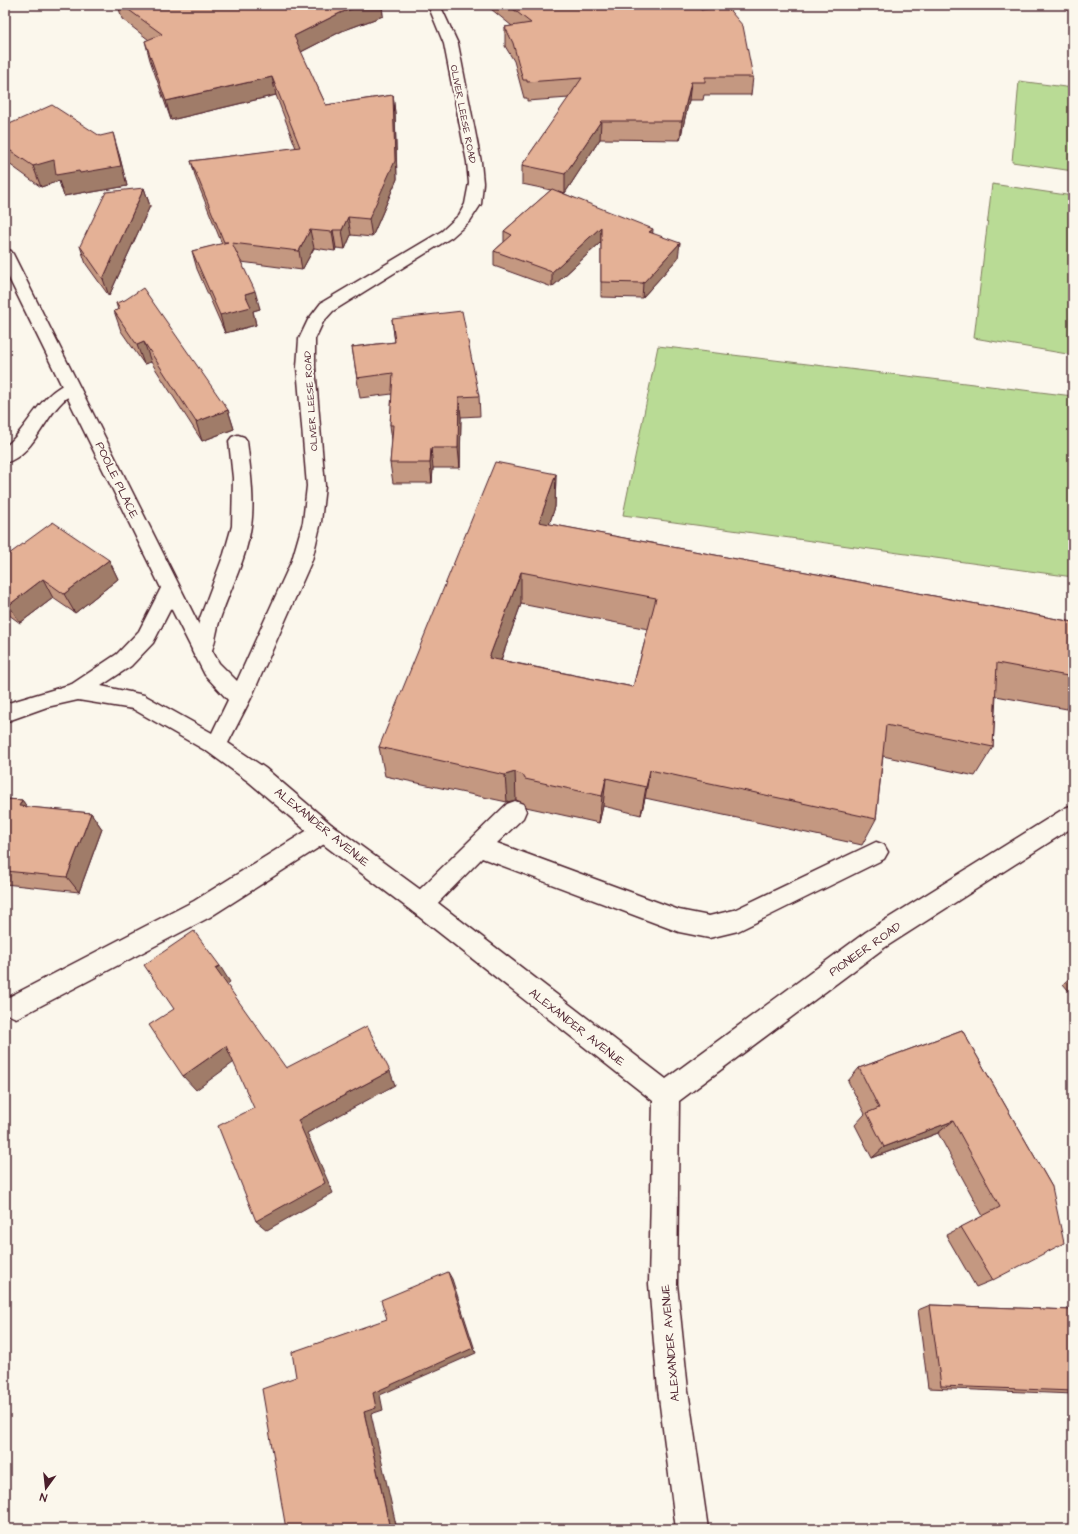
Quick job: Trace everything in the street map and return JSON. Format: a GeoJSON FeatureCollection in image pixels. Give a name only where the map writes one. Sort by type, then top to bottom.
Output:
{"type":"FeatureCollection","features":[{"type":"Feature","properties":{"kind":"street","name":"OLIVER LEESE ROAD"},"geometry":{"type":"LineString","coordinates":[[216,746],[240,698],[302,560],[312,522],[316,486],[306,367],[307,338],[316,320],[327,307],[447,234],[465,218],[473,204],[476,183],[473,155],[451,44],[434,5]]}},
{"type":"Feature","properties":{"kind":"street","name":"POOLE PLACE"},"geometry":{"type":"LineString","coordinates":[[5,254],[212,670],[240,698]]}},
{"type":"Feature","properties":{"kind":"street"},"geometry":{"type":"LineString","coordinates":[[5,457],[20,444],[57,396],[72,388]]}},
{"type":"Feature","properties":{"kind":"street"},"geometry":{"type":"LineString","coordinates":[[202,651],[210,618],[234,554],[242,526],[242,478],[238,441]]}},
{"type":"Feature","properties":{"kind":"street"},"geometry":{"type":"LineString","coordinates":[[5,713],[46,699],[78,691],[124,660],[146,637],[171,588]]}},
{"type":"Feature","properties":{"kind":"street","name":"ALEXANDER AVENUE"},"geometry":{"type":"LineString","coordinates":[[78,691],[138,702],[216,746],[256,775],[324,832],[421,904],[666,1095],[663,1284],[673,1390],[692,1529]]}},
{"type":"Feature","properties":{"kind":"street"},"geometry":{"type":"LineString","coordinates":[[421,904],[515,811]]}},
{"type":"Feature","properties":{"kind":"street","name":"PIONEER ROAD"},"geometry":{"type":"LineString","coordinates":[[666,1095],[874,940],[1073,815]]}},
{"type":"Feature","properties":{"kind":"street"},"geometry":{"type":"LineString","coordinates":[[16,1006],[202,908],[324,832]]}},
{"type":"Feature","properties":{"kind":"street"},"geometry":{"type":"LineString","coordinates":[[478,846],[679,921],[709,927],[738,920],[876,852]]}},
{"type":"Feature","properties":{"kind":"green space"},"geometry":{"type":"Polygon","coordinates":[[[1019,81],[1073,88],[1073,171],[1012,162],[1019,81]]]}},
{"type":"Feature","properties":{"kind":"green space"},"geometry":{"type":"Polygon","coordinates":[[[992,184],[1073,196],[1073,355],[974,338],[992,184]]]}},
{"type":"Feature","properties":{"kind":"green space"},"geometry":{"type":"Polygon","coordinates":[[[658,346],[1073,396],[1073,577],[623,515],[658,346]]]}},
{"type":"Feature","properties":{"kind":"building"},"geometry":{"type":"Polygon","coordinates":[[[122,5],[363,5],[340,13],[294,36],[326,105],[393,95],[395,161],[369,219],[348,217],[342,230],[333,230],[332,232],[310,230],[299,251],[232,243],[255,291],[245,294],[251,307],[220,315],[192,251],[228,242],[224,242],[191,161],[300,147],[272,77],[166,101],[145,41],[162,34],[122,5]]]}},
{"type":"Feature","properties":{"kind":"building"},"geometry":{"type":"Polygon","coordinates":[[[508,5],[696,5],[701,10],[726,6],[743,26],[753,77],[705,77],[705,82],[691,82],[682,121],[601,121],[565,174],[522,165],[582,78],[527,82],[527,80],[523,80],[513,43],[505,27],[531,23],[508,5]]]}},
{"type":"Feature","properties":{"kind":"building"},"geometry":{"type":"Polygon","coordinates":[[[52,105],[100,136],[113,133],[121,166],[80,173],[79,171],[56,175],[54,160],[33,166],[5,147],[5,126],[52,105]]]}},
{"type":"Feature","properties":{"kind":"building"},"geometry":{"type":"Polygon","coordinates":[[[144,188],[103,279],[80,246],[106,192],[144,188]]]}},
{"type":"Feature","properties":{"kind":"building"},"geometry":{"type":"Polygon","coordinates":[[[552,189],[653,229],[649,232],[680,243],[643,283],[601,282],[601,227],[552,272],[494,251],[512,235],[504,231],[552,189]]]}},
{"type":"Feature","properties":{"kind":"building"},"geometry":{"type":"Polygon","coordinates":[[[143,288],[228,410],[196,422],[144,342],[137,345],[114,311],[120,309],[116,303],[125,300],[143,288]]]}},
{"type":"Feature","properties":{"kind":"building"},"geometry":{"type":"Polygon","coordinates":[[[462,311],[479,396],[459,397],[458,448],[431,448],[430,463],[390,463],[393,425],[390,425],[393,373],[357,378],[352,347],[395,342],[392,319],[462,311]]]}},
{"type":"Feature","properties":{"kind":"building"},"geometry":{"type":"Polygon","coordinates":[[[495,462],[556,474],[539,522],[1073,622],[1073,677],[997,663],[993,747],[886,725],[876,819],[650,770],[646,787],[606,778],[602,796],[525,779],[523,775],[515,772],[505,775],[379,747],[495,462]],[[521,572],[489,658],[633,687],[656,598],[521,572]]]}},
{"type":"Feature","properties":{"kind":"building"},"geometry":{"type":"Polygon","coordinates":[[[53,522],[109,560],[64,594],[43,579],[9,605],[5,602],[5,557],[53,522]]]}},
{"type":"Feature","properties":{"kind":"building"},"geometry":{"type":"Polygon","coordinates":[[[5,799],[22,800],[19,806],[91,813],[67,877],[5,871],[5,799]]]}},
{"type":"Feature","properties":{"kind":"building"},"geometry":{"type":"Polygon","coordinates":[[[194,931],[220,966],[215,968],[286,1068],[367,1026],[390,1071],[298,1120],[325,1183],[256,1221],[218,1126],[254,1108],[226,1046],[183,1076],[149,1025],[174,1009],[144,965],[194,931]]]}},
{"type":"Feature","properties":{"kind":"building"},"geometry":{"type":"Polygon","coordinates":[[[962,1030],[1052,1187],[1064,1243],[993,1280],[961,1227],[1000,1207],[953,1121],[884,1147],[867,1113],[879,1108],[859,1068],[962,1030]]]}},
{"type":"Feature","properties":{"kind":"building"},"geometry":{"type":"Polygon","coordinates":[[[448,1272],[473,1348],[373,1393],[376,1408],[364,1412],[390,1529],[286,1529],[262,1389],[296,1377],[292,1352],[387,1319],[381,1300],[448,1272]]]}},
{"type":"Feature","properties":{"kind":"building"},"geometry":{"type":"Polygon","coordinates":[[[930,1305],[1073,1310],[1073,1391],[941,1386],[930,1305]]]}}]}
